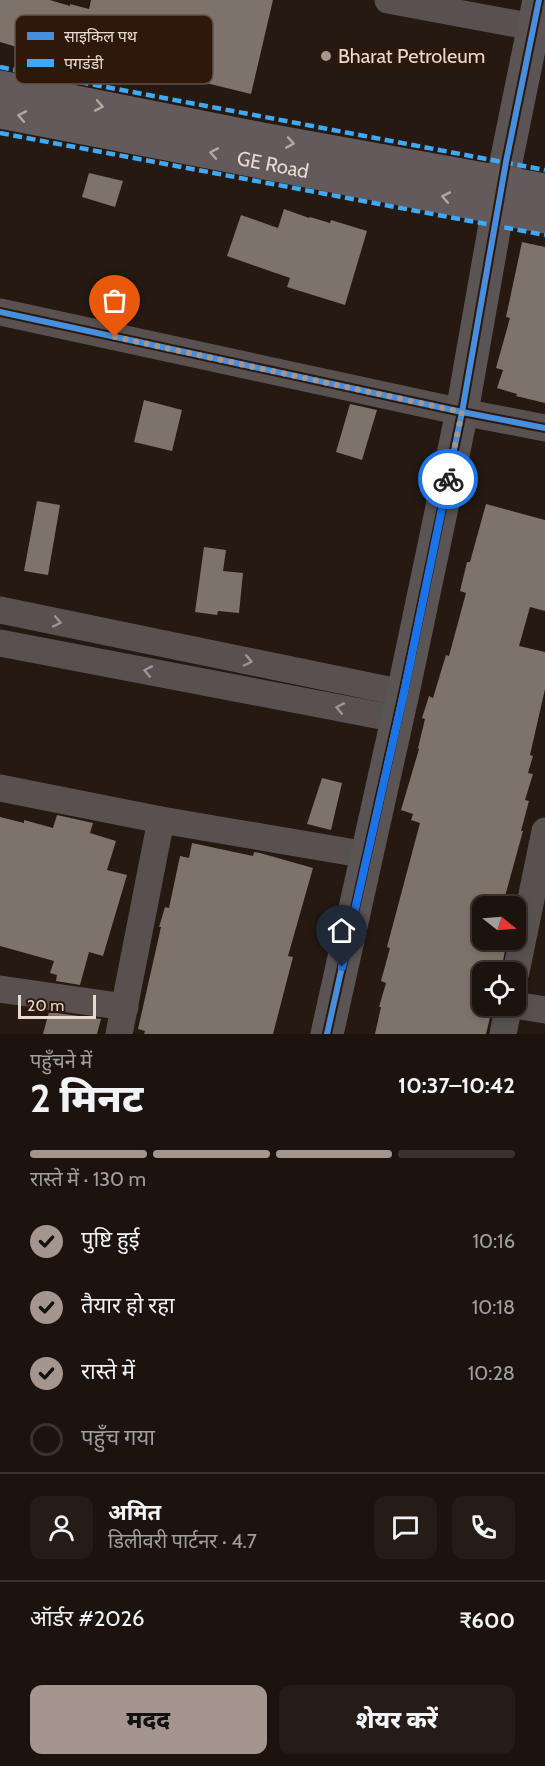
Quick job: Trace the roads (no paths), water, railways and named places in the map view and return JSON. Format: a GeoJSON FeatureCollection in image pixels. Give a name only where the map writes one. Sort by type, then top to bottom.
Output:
{"type":"FeatureCollection","features":[{"type":"Feature","properties":{"kind":"main road","name":"GE Road"},"geometry":{"type":"LineString","coordinates":[[0,87],[262,139],[500,194],[545,217]]}},
{"type":"Feature","properties":{"kind":"main road","name":"GE Road"},"geometry":{"type":"LineString","coordinates":[[0,112],[500,194],[545,190]]}},
{"type":"Feature","properties":{"kind":"street"},"geometry":{"type":"LineString","coordinates":[[327,1034],[462,412],[500,194],[536,14],[388,0]]}},
{"type":"Feature","properties":{"kind":"street"},"geometry":{"type":"LineString","coordinates":[[0,312],[545,428]]}},
{"type":"Feature","properties":{"kind":"street"},"geometry":{"type":"LineString","coordinates":[[0,610],[400,706]]}},
{"type":"Feature","properties":{"kind":"street"},"geometry":{"type":"LineString","coordinates":[[0,643],[400,706]]}},
{"type":"Feature","properties":{"kind":"street"},"geometry":{"type":"LineString","coordinates":[[0,788],[161,820],[367,855]]}},
{"type":"Feature","properties":{"kind":"street"},"geometry":{"type":"LineString","coordinates":[[119,1034],[161,820]]}},
{"type":"Feature","properties":{"kind":"street"},"geometry":{"type":"LineString","coordinates":[[518,962],[545,831]]}},
{"type":"Feature","properties":{"kind":"street"},"geometry":{"type":"LineString","coordinates":[[0,989],[125,1007]]}},
{"type":"Feature","properties":{"kind":"street"},"geometry":{"type":"LineString","coordinates":[[526,1007],[545,1010]]}},
{"type":"Feature","properties":{"kind":"street"},"geometry":{"type":"LineString","coordinates":[[503,1034],[507,1016]]}},
{"type":"Feature","properties":{"kind":"place","name":"Bharat Petroleum"},"geometry":{"type":"Point","coordinates":[326,56]}}]}
